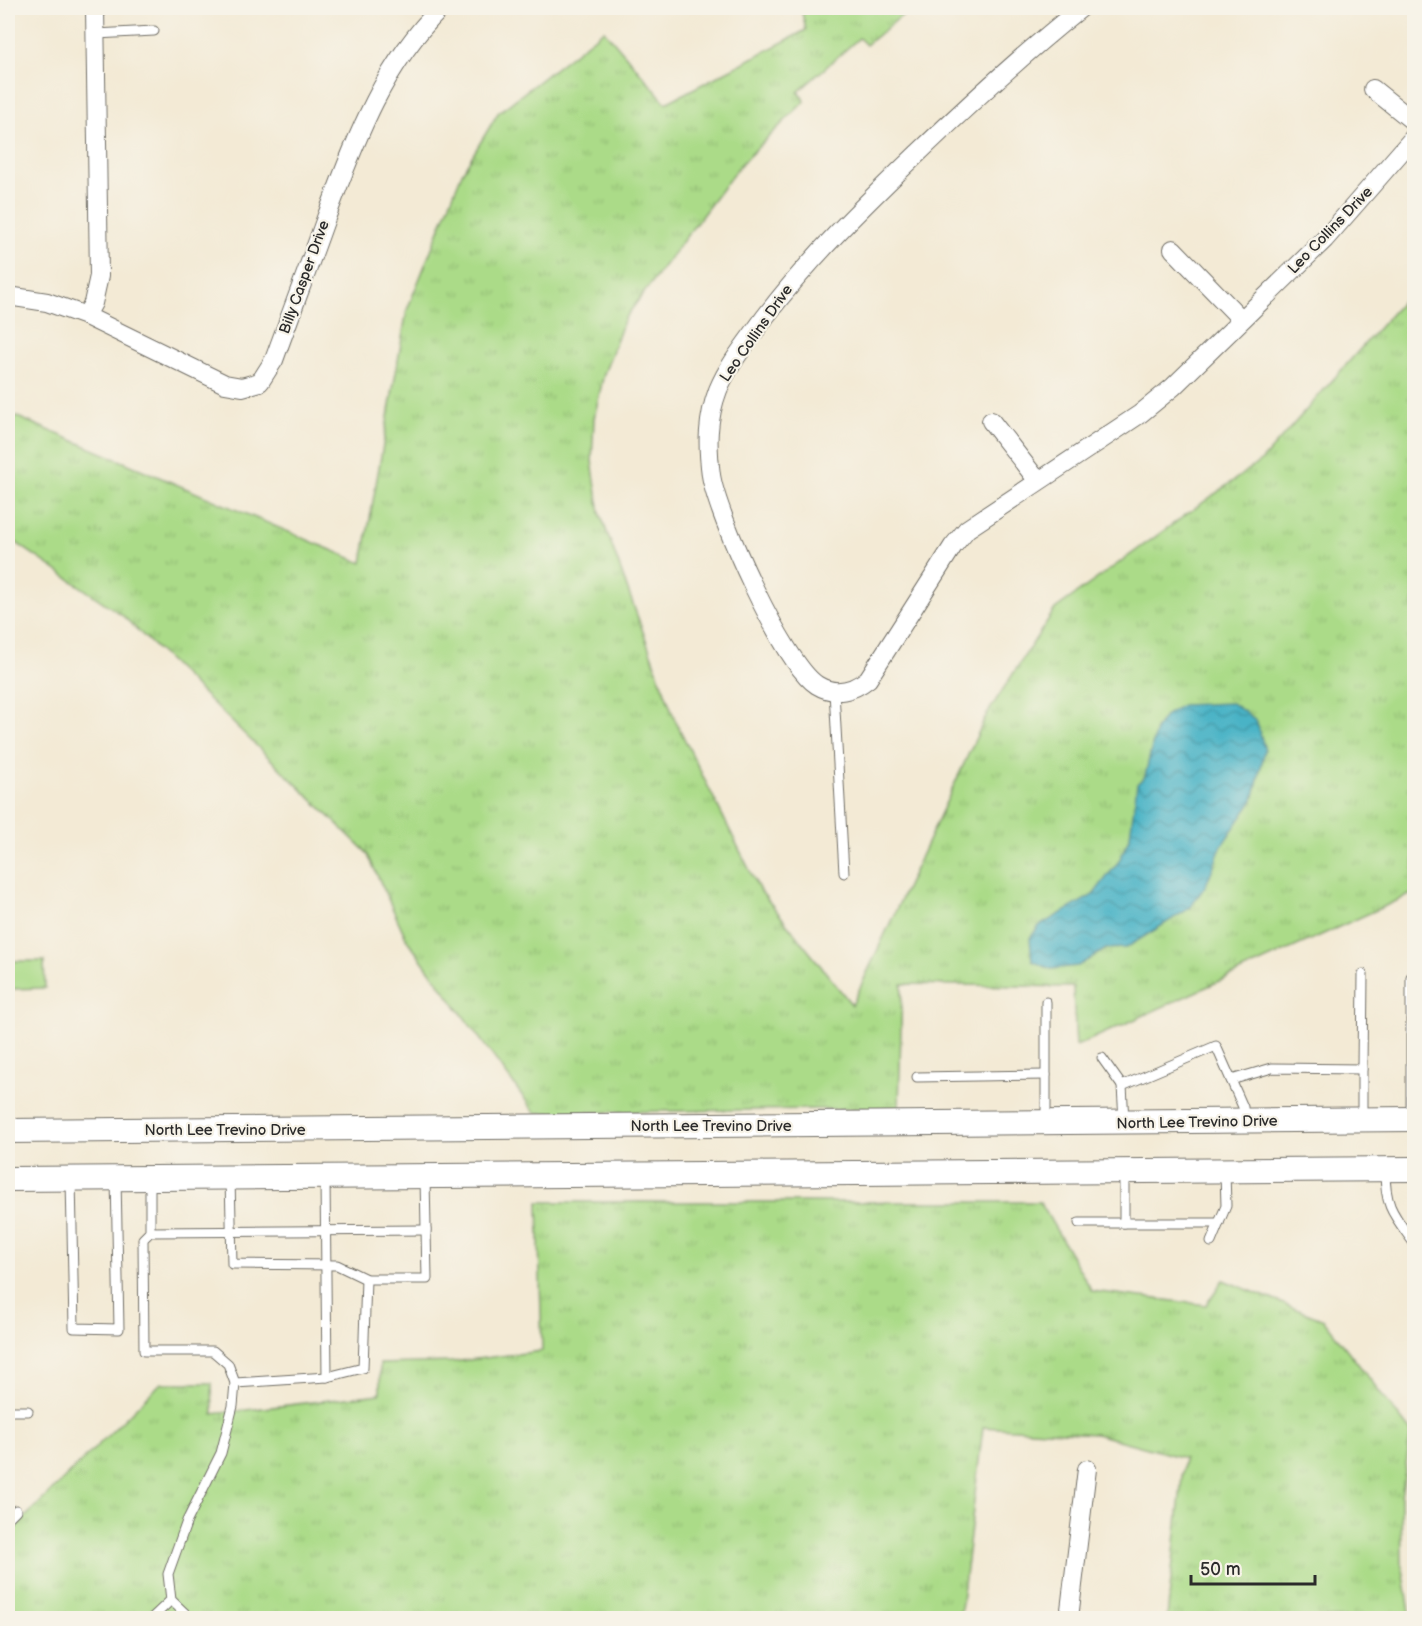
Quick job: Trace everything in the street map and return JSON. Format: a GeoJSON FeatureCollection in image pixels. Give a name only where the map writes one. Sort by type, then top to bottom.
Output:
{"type":"FeatureCollection","features":[{"type":"Feature","properties":{"kind":"main road","name":"North Lee Trevino Drive"},"geometry":{"type":"LineString","coordinates":[[8,1131],[1413,1119]]}},
{"type":"Feature","properties":{"kind":"main road"},"geometry":{"type":"LineString","coordinates":[[8,1179],[1414,1169]]}},
{"type":"Feature","properties":{"kind":"street"},"geometry":{"type":"LineString","coordinates":[[86,316],[93,303],[99,276],[95,8]]}},
{"type":"Feature","properties":{"kind":"street","name":"Billy Casper Drive"},"geometry":{"type":"LineString","coordinates":[[8,296],[47,302],[86,316],[225,384],[242,387],[260,382],[274,360],[341,179],[370,109],[405,47],[441,8]]}},
{"type":"Feature","properties":{"kind":"street","name":"Leo Collins Drive"},"geometry":{"type":"LineString","coordinates":[[1081,8],[1005,70],[821,248],[740,351],[719,388],[707,434],[712,477],[727,526],[777,629],[803,671],[816,684],[834,691],[854,688],[868,679],[953,546],[967,529],[1140,414],[1173,387],[1325,239],[1414,137]]}},
{"type":"Feature","properties":{"kind":"street"},"geometry":{"type":"LineString","coordinates":[[1373,89],[1414,122]]}},
{"type":"Feature","properties":{"kind":"street"},"geometry":{"type":"LineString","coordinates":[[1173,249],[1241,319]]}},
{"type":"Feature","properties":{"kind":"street"},"geometry":{"type":"LineString","coordinates":[[991,421],[1038,481]]}},
{"type":"Feature","properties":{"kind":"street"},"geometry":{"type":"LineString","coordinates":[[1069,1618],[1087,1469]]}},
{"type":"Feature","properties":{"kind":"lane"},"geometry":{"type":"LineString","coordinates":[[96,34],[154,31]]}},
{"type":"Feature","properties":{"kind":"lane"},"geometry":{"type":"LineString","coordinates":[[834,691],[844,873]]}},
{"type":"Feature","properties":{"kind":"lane"},"geometry":{"type":"LineString","coordinates":[[1362,1120],[1363,974]]}},
{"type":"Feature","properties":{"kind":"lane"},"geometry":{"type":"LineString","coordinates":[[1411,977],[1413,1119]]}},
{"type":"Feature","properties":{"kind":"lane"},"geometry":{"type":"LineString","coordinates":[[1046,1002],[1046,1123]]}},
{"type":"Feature","properties":{"kind":"lane"},"geometry":{"type":"LineString","coordinates":[[1122,1086],[1216,1046],[1243,1107],[1244,1121]]}},
{"type":"Feature","properties":{"kind":"lane"},"geometry":{"type":"LineString","coordinates":[[1102,1058],[1122,1086],[1124,1122]]}},
{"type":"Feature","properties":{"kind":"lane"},"geometry":{"type":"LineString","coordinates":[[1231,1080],[1272,1068],[1362,1069]]}},
{"type":"Feature","properties":{"kind":"lane"},"geometry":{"type":"LineString","coordinates":[[917,1077],[1046,1075]]}},
{"type":"Feature","properties":{"kind":"lane"},"geometry":{"type":"LineString","coordinates":[[1385,1169],[1385,1197],[1392,1212],[1414,1243]]}},
{"type":"Feature","properties":{"kind":"lane"},"geometry":{"type":"LineString","coordinates":[[1211,1242],[1226,1206],[1225,1170]]}},
{"type":"Feature","properties":{"kind":"lane"},"geometry":{"type":"LineString","coordinates":[[1124,1171],[1124,1223]]}},
{"type":"Feature","properties":{"kind":"lane"},"geometry":{"type":"LineString","coordinates":[[230,1178],[232,1264],[337,1265],[366,1279],[427,1279],[425,1176]]}},
{"type":"Feature","properties":{"kind":"lane"},"geometry":{"type":"LineString","coordinates":[[325,1177],[327,1377]]}},
{"type":"Feature","properties":{"kind":"lane"},"geometry":{"type":"LineString","coordinates":[[71,1179],[74,1328],[119,1329],[116,1178]]}},
{"type":"Feature","properties":{"kind":"lane"},"geometry":{"type":"LineString","coordinates":[[150,1179],[150,1232],[143,1239],[144,1351],[213,1351],[228,1364],[235,1383],[233,1406],[222,1453],[187,1521],[168,1574],[171,1600],[190,1618]]}},
{"type":"Feature","properties":{"kind":"lane"},"geometry":{"type":"LineString","coordinates":[[1080,1223],[1218,1223]]}},
{"type":"Feature","properties":{"kind":"lane"},"geometry":{"type":"LineString","coordinates":[[150,1232],[426,1230]]}},
{"type":"Feature","properties":{"kind":"lane"},"geometry":{"type":"LineString","coordinates":[[235,1383],[327,1377],[363,1368],[366,1279]]}},
{"type":"Feature","properties":{"kind":"lane"},"geometry":{"type":"LineString","coordinates":[[8,1411],[28,1411]]}},
{"type":"Feature","properties":{"kind":"lane"},"geometry":{"type":"LineString","coordinates":[[8,1518],[16,1510]]}},
{"type":"Feature","properties":{"kind":"lane"},"geometry":{"type":"LineString","coordinates":[[152,1618],[171,1600]]}},
{"type":"Feature","properties":{"kind":"green space"},"geometry":{"type":"Polygon","coordinates":[[[801,8],[911,8],[866,45],[859,38],[798,92],[805,101],[740,165],[625,318],[604,374],[594,418],[592,461],[600,513],[675,720],[759,889],[852,1005],[987,714],[1055,609],[1262,460],[1414,288],[1414,893],[1076,1046],[1073,987],[902,984],[899,1108],[535,1113],[407,940],[367,853],[122,615],[8,537],[8,413],[362,563],[407,310],[462,173],[498,113],[604,30],[666,103],[806,30],[801,8]]]}},
{"type":"Feature","properties":{"kind":"green space"},"geometry":{"type":"Polygon","coordinates":[[[8,961],[44,961],[45,988],[8,989],[8,961]]]}},
{"type":"Feature","properties":{"kind":"green space"},"geometry":{"type":"Polygon","coordinates":[[[538,1202],[1040,1202],[1092,1291],[1206,1305],[1223,1280],[1324,1320],[1411,1432],[1401,1497],[1402,1563],[1411,1618],[1167,1618],[1184,1458],[1096,1434],[983,1427],[960,1618],[8,1618],[8,1534],[161,1383],[212,1383],[213,1414],[380,1394],[380,1364],[452,1362],[542,1351],[538,1202]]]}},
{"type":"Feature","properties":{"kind":"water"},"geometry":{"type":"Polygon","coordinates":[[[1232,703],[1256,720],[1265,750],[1253,800],[1222,845],[1206,885],[1190,908],[1126,948],[1106,949],[1078,966],[1051,969],[1032,961],[1030,938],[1039,926],[1093,895],[1119,861],[1130,836],[1137,784],[1145,776],[1156,729],[1166,715],[1182,705],[1232,703]]]}}]}
